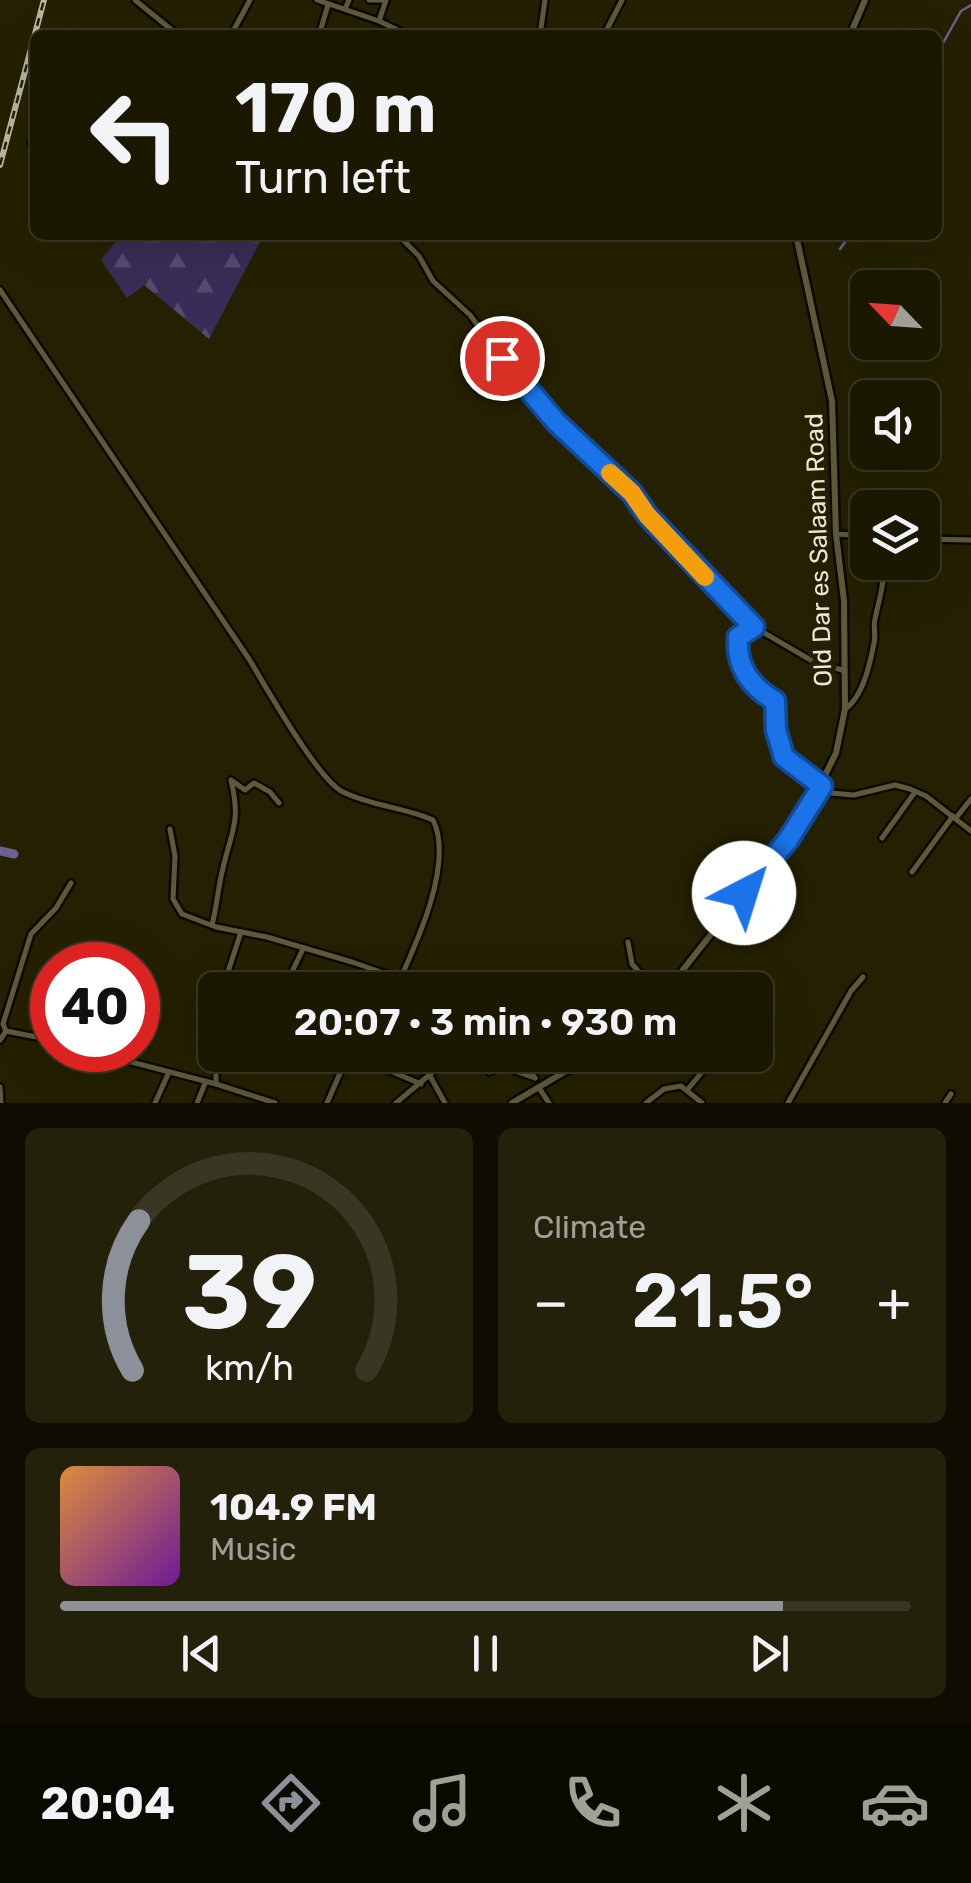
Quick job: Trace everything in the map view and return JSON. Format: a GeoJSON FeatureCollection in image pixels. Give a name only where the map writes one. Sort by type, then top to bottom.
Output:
{"type":"FeatureCollection","features":[{"type":"Feature","properties":{"kind":"street"},"geometry":{"type":"LineString","coordinates":[[135,0],[172,30]]}},
{"type":"Feature","properties":{"kind":"street"},"geometry":{"type":"LineString","coordinates":[[234,30],[250,0]]}},
{"type":"Feature","properties":{"kind":"street"},"geometry":{"type":"LineString","coordinates":[[317,0],[398,30]]}},
{"type":"Feature","properties":{"kind":"street"},"geometry":{"type":"LineString","coordinates":[[345,10],[350,0]]}},
{"type":"Feature","properties":{"kind":"street"},"geometry":{"type":"LineString","coordinates":[[368,0],[384,0],[380,21]]}},
{"type":"Feature","properties":{"kind":"street"},"geometry":{"type":"LineString","coordinates":[[541,30],[545,0]]}},
{"type":"Feature","properties":{"kind":"street"},"geometry":{"type":"LineString","coordinates":[[607,30],[622,0]]}},
{"type":"Feature","properties":{"kind":"street"},"geometry":{"type":"LineString","coordinates":[[852,30],[865,0]]}},
{"type":"Feature","properties":{"kind":"street"},"geometry":{"type":"LineString","coordinates":[[321,30],[329,4]]}},
{"type":"Feature","properties":{"kind":"street"},"geometry":{"type":"LineString","coordinates":[[403,240],[419,256],[428,276],[458,301],[556,422],[632,493],[647,515],[754,627],[806,658],[842,670]]}},
{"type":"Feature","properties":{"kind":"street","name":"Old Dar es Salaam Road"},"geometry":{"type":"LineString","coordinates":[[681,972],[788,840],[820,789],[836,753],[845,709],[844,601],[836,534],[832,401],[797,240]]}},
{"type":"Feature","properties":{"kind":"street"},"geometry":{"type":"LineString","coordinates":[[0,290],[326,776],[340,791],[433,820],[437,828],[437,871],[418,946],[404,972]]}},
{"type":"Feature","properties":{"kind":"street"},"geometry":{"type":"LineString","coordinates":[[836,534],[850,535]]}},
{"type":"Feature","properties":{"kind":"street"},"geometry":{"type":"LineString","coordinates":[[940,539],[971,540]]}},
{"type":"Feature","properties":{"kind":"street"},"geometry":{"type":"LineString","coordinates":[[845,709],[857,699],[869,664],[883,580]]}},
{"type":"Feature","properties":{"kind":"street"},"geometry":{"type":"LineString","coordinates":[[754,627],[738,637],[738,655],[757,690],[775,701],[776,730],[784,757],[820,789],[854,794],[895,786],[916,792],[971,831]]}},
{"type":"Feature","properties":{"kind":"street"},"geometry":{"type":"LineString","coordinates":[[212,925],[238,808],[231,780],[245,790],[254,783],[279,803]]}},
{"type":"Feature","properties":{"kind":"street"},"geometry":{"type":"LineString","coordinates":[[882,838],[916,792]]}},
{"type":"Feature","properties":{"kind":"street"},"geometry":{"type":"LineString","coordinates":[[912,872],[971,799]]}},
{"type":"Feature","properties":{"kind":"street"},"geometry":{"type":"LineString","coordinates":[[170,828],[176,908],[212,925],[377,972]]}},
{"type":"Feature","properties":{"kind":"street"},"geometry":{"type":"LineString","coordinates":[[6,1030],[3,1024],[27,943],[72,883]]}},
{"type":"Feature","properties":{"kind":"street"},"geometry":{"type":"LineString","coordinates":[[228,972],[241,932]]}},
{"type":"Feature","properties":{"kind":"street"},"geometry":{"type":"LineString","coordinates":[[628,942],[632,964],[639,972]]}},
{"type":"Feature","properties":{"kind":"street"},"geometry":{"type":"LineString","coordinates":[[292,972],[303,949]]}},
{"type":"Feature","properties":{"kind":"street"},"geometry":{"type":"LineString","coordinates":[[788,1103],[850,992],[863,977]]}},
{"type":"Feature","properties":{"kind":"street"},"geometry":{"type":"LineString","coordinates":[[6,1030],[30,1035]]}},
{"type":"Feature","properties":{"kind":"street"},"geometry":{"type":"LineString","coordinates":[[0,1040],[6,1030]]}},
{"type":"Feature","properties":{"kind":"street"},"geometry":{"type":"LineString","coordinates":[[160,1070],[275,1103]]}},
{"type":"Feature","properties":{"kind":"street"},"geometry":{"type":"LineString","coordinates":[[155,1103],[169,1072]]}},
{"type":"Feature","properties":{"kind":"street"},"geometry":{"type":"LineString","coordinates":[[216,1072],[216,1084]]}},
{"type":"Feature","properties":{"kind":"street"},"geometry":{"type":"LineString","coordinates":[[327,1103],[341,1072]]}},
{"type":"Feature","properties":{"kind":"street"},"geometry":{"type":"LineString","coordinates":[[393,1072],[421,1084]]}},
{"type":"Feature","properties":{"kind":"street"},"geometry":{"type":"LineString","coordinates":[[396,1103],[435,1072]]}},
{"type":"Feature","properties":{"kind":"street"},"geometry":{"type":"LineString","coordinates":[[518,1072],[535,1078]]}},
{"type":"Feature","properties":{"kind":"street"},"geometry":{"type":"LineString","coordinates":[[531,1072],[549,1103]]}},
{"type":"Feature","properties":{"kind":"street"},"geometry":{"type":"LineString","coordinates":[[512,1103],[565,1072]]}},
{"type":"Feature","properties":{"kind":"street"},"geometry":{"type":"LineString","coordinates":[[688,1089],[702,1072]]}},
{"type":"Feature","properties":{"kind":"street"},"geometry":{"type":"LineString","coordinates":[[430,1076],[444,1103]]}},
{"type":"Feature","properties":{"kind":"street"},"geometry":{"type":"LineString","coordinates":[[197,1103],[206,1081]]}},
{"type":"Feature","properties":{"kind":"street"},"geometry":{"type":"LineString","coordinates":[[646,1103],[664,1089],[681,1086],[702,1103]]}},
{"type":"Feature","properties":{"kind":"street"},"geometry":{"type":"LineString","coordinates":[[0,1087],[2,1103]]}},
{"type":"Feature","properties":{"kind":"street"},"geometry":{"type":"LineString","coordinates":[[945,1103],[952,1094]]}},
{"type":"Feature","properties":{"kind":"green space"},"geometry":{"type":"Polygon","coordinates":[[[117,240],[261,240],[209,339],[144,285],[127,298],[101,260],[117,240]]]}},
{"type":"Feature","properties":{"kind":"waterway"},"geometry":{"type":"LineString","coordinates":[[942,45],[961,11],[971,5]]}},
{"type":"Feature","properties":{"kind":"waterway"},"geometry":{"type":"LineString","coordinates":[[840,249],[846,240]]}},
{"type":"Feature","properties":{"kind":"waterway"},"geometry":{"type":"LineString","coordinates":[[0,851],[14,854]]}},
{"type":"Feature","properties":{"kind":"railway"},"geometry":{"type":"LineString","coordinates":[[36,30],[44,0]]}},
{"type":"Feature","properties":{"kind":"railway"},"geometry":{"type":"LineString","coordinates":[[0,165],[30,52]]}},
{"type":"Feature","properties":{"kind":"slow traffic"},"geometry":{"type":"LineString","coordinates":[[610,473],[705,577]]}},
{"type":"Feature","properties":{"kind":"route"},"geometry":{"type":"LineString","coordinates":[[502,358],[556,422],[622,482],[647,515],[754,627],[738,637],[738,655],[744,671],[757,690],[775,701],[776,730],[784,757],[822,786],[788,840],[744,893]]}}]}
